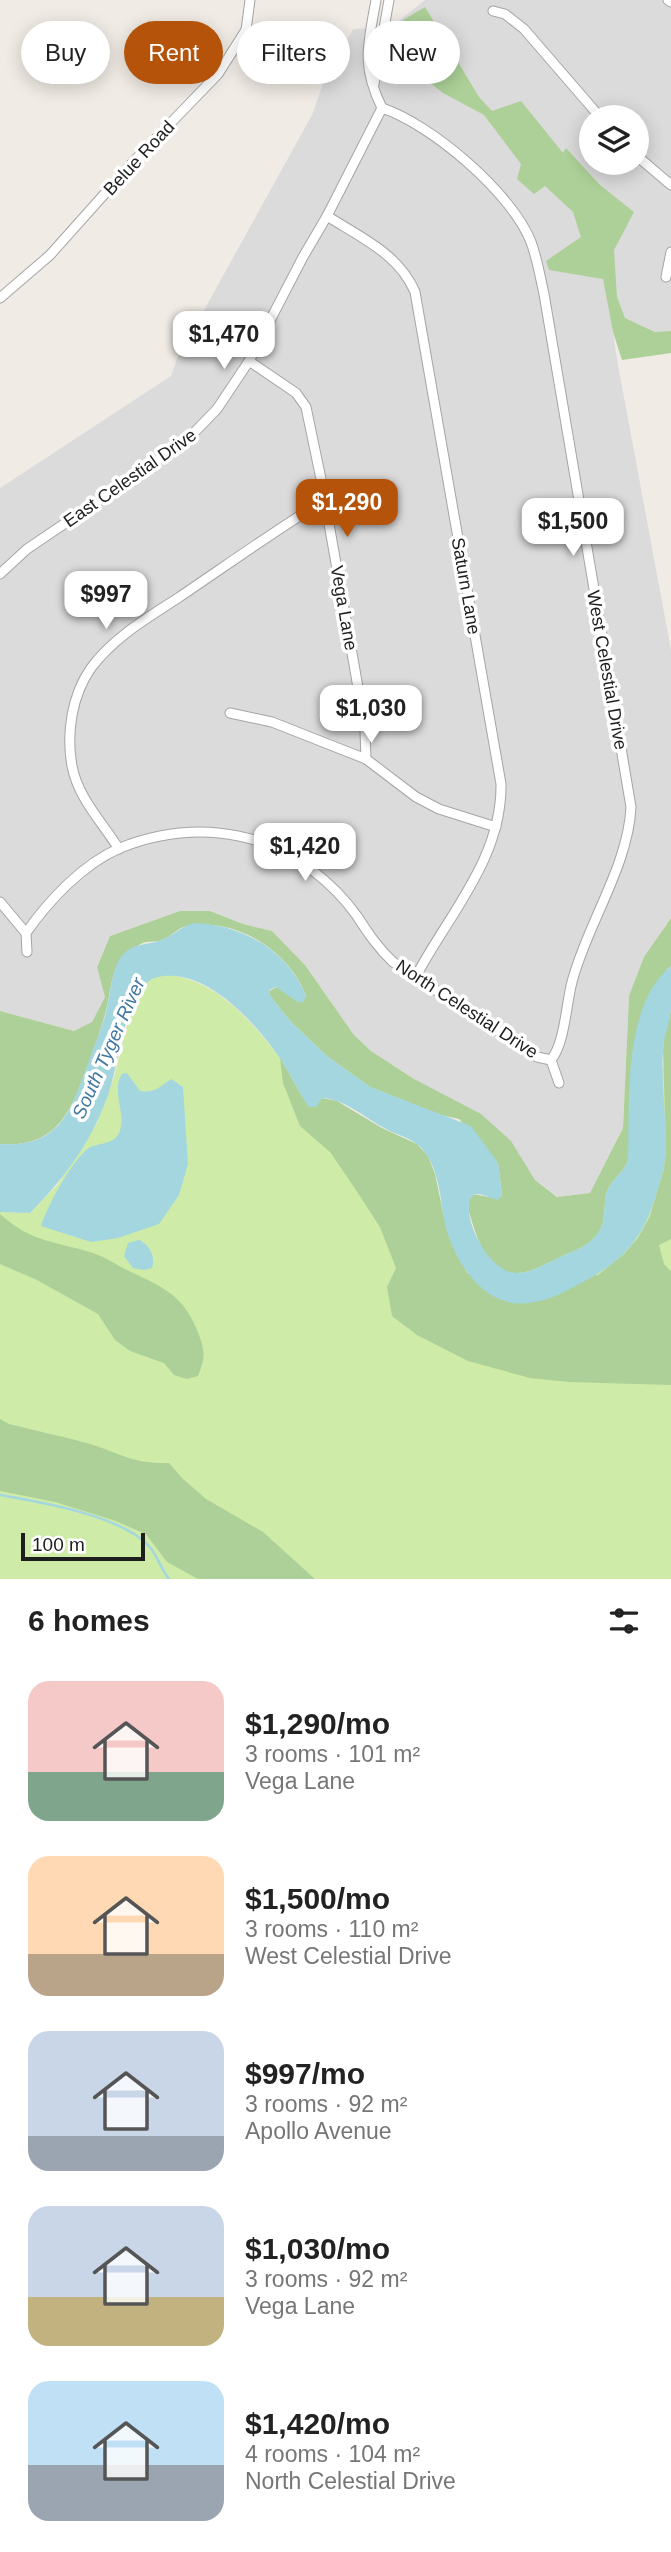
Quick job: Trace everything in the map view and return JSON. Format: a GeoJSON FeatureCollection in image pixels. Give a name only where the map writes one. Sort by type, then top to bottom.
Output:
{"type":"FeatureCollection","features":[{"type":"Feature","properties":{"kind":"street","name":"Belue Road"},"geometry":{"type":"LineString","coordinates":[[0,298],[50,255],[134,161],[218,75],[246,30],[250,0]]}},
{"type":"Feature","properties":{"kind":"street"},"geometry":{"type":"LineString","coordinates":[[372,21],[376,0]]}},
{"type":"Feature","properties":{"kind":"street"},"geometry":{"type":"LineString","coordinates":[[385,21],[389,0]]}},
{"type":"Feature","properties":{"kind":"street"},"geometry":{"type":"LineString","coordinates":[[493,11],[505,14],[524,30],[590,105]]}},
{"type":"Feature","properties":{"kind":"street"},"geometry":{"type":"LineString","coordinates":[[374,84],[382,108]]}},
{"type":"Feature","properties":{"kind":"street","name":"East Celestial Drive"},"geometry":{"type":"LineString","coordinates":[[0,574],[27,549],[116,491],[190,438],[217,409],[249,361],[382,108]]}},
{"type":"Feature","properties":{"kind":"street","name":"West Celestial Drive"},"geometry":{"type":"LineString","coordinates":[[382,108],[399,114],[435,139],[484,177],[497,191],[530,240],[544,294],[631,807],[624,844],[575,972],[559,1048],[551,1059]]}},
{"type":"Feature","properties":{"kind":"street"},"geometry":{"type":"LineString","coordinates":[[649,166],[671,185]]}},
{"type":"Feature","properties":{"kind":"street","name":"Saturn Lane"},"geometry":{"type":"LineString","coordinates":[[327,216],[393,259],[402,268],[415,292],[500,784],[496,827],[484,862],[415,978]]}},
{"type":"Feature","properties":{"kind":"street"},"geometry":{"type":"LineString","coordinates":[[666,277],[671,252]]}},
{"type":"Feature","properties":{"kind":"street","name":"Vega Lane"},"geometry":{"type":"LineString","coordinates":[[249,361],[302,400],[313,437],[365,730],[366,759]]}},
{"type":"Feature","properties":{"kind":"street"},"geometry":{"type":"LineString","coordinates":[[119,849],[82,794],[72,766],[72,720],[84,679],[104,653],[138,624],[325,500]]}},
{"type":"Feature","properties":{"kind":"street"},"geometry":{"type":"LineString","coordinates":[[230,713],[272,722],[366,759],[416,797],[439,809],[496,827]]}},
{"type":"Feature","properties":{"kind":"street","name":"North Celestial Drive"},"geometry":{"type":"LineString","coordinates":[[26,933],[61,892],[93,865],[119,849],[170,836],[198,833],[233,834],[264,842],[296,859],[324,880],[355,914],[377,947],[393,962],[537,1057],[551,1059]]}},
{"type":"Feature","properties":{"kind":"street"},"geometry":{"type":"LineString","coordinates":[[0,902],[26,933],[27,952]]}},
{"type":"Feature","properties":{"kind":"street"},"geometry":{"type":"LineString","coordinates":[[551,1059],[559,1083]]}},
{"type":"Feature","properties":{"kind":"shaded area"},"geometry":{"type":"Polygon","coordinates":[[[425,0],[671,0],[671,331],[655,332],[625,318],[602,262],[618,365],[671,650],[671,918],[629,996],[623,1128],[590,1193],[558,1197],[535,1180],[511,1142],[371,1051],[354,1035],[305,965],[272,931],[243,924],[210,911],[180,911],[110,936],[97,966],[105,997],[92,1022],[74,1031],[0,1011],[0,488],[171,376],[177,359],[312,115],[323,84],[350,84],[350,34],[353,29],[364,28],[364,84],[460,84],[460,21],[399,21],[425,0]]]}},
{"type":"Feature","properties":{"kind":"green space"},"geometry":{"type":"Polygon","coordinates":[[[425,7],[433,21],[404,21],[425,7]]]}},
{"type":"Feature","properties":{"kind":"green space"},"geometry":{"type":"Polygon","coordinates":[[[460,65],[479,97],[492,111],[521,101],[563,153],[566,148],[579,162],[579,175],[591,175],[634,212],[614,250],[617,297],[625,318],[655,332],[671,331],[671,353],[622,360],[613,332],[603,279],[549,270],[546,261],[581,237],[573,212],[545,186],[534,194],[517,179],[521,164],[484,115],[432,84],[460,84],[460,65]]]}},
{"type":"Feature","properties":{"kind":"green space"},"geometry":{"type":"Polygon","coordinates":[[[180,911],[210,911],[243,924],[272,931],[305,965],[354,1035],[371,1051],[414,1079],[481,1114],[511,1141],[535,1180],[557,1197],[590,1193],[623,1128],[629,996],[644,957],[671,918],[671,966],[667,969],[633,1050],[628,1160],[607,1191],[603,1224],[598,1234],[579,1249],[529,1271],[508,1272],[493,1264],[479,1241],[468,1206],[473,1195],[502,1196],[498,1163],[459,1119],[441,1115],[370,1087],[328,1057],[291,1022],[270,996],[269,991],[277,987],[298,1002],[306,996],[287,964],[258,940],[223,927],[187,926],[163,940],[140,944],[123,957],[114,974],[107,1008],[82,1081],[68,1111],[49,1133],[36,1140],[20,1144],[0,1144],[0,1011],[74,1031],[92,1022],[105,997],[97,967],[110,936],[180,911]]]}},
{"type":"Feature","properties":{"kind":"green space"},"geometry":{"type":"Polygon","coordinates":[[[169,975],[203,985],[232,1005],[280,1058],[527,1304],[671,1053],[671,1579],[0,1579],[0,1212],[30,1213],[58,1184],[97,1123],[114,1077],[133,1002],[145,983],[157,976],[169,975]]]}},
{"type":"Feature","properties":{"kind":"green space"},"geometry":{"type":"Polygon","coordinates":[[[671,1010],[671,1239],[659,1245],[664,1264],[671,1271],[671,1385],[530,1378],[468,1361],[417,1335],[392,1316],[387,1287],[396,1268],[380,1227],[330,1152],[300,1126],[283,1083],[280,1058],[303,1098],[315,1107],[322,1098],[337,1101],[382,1128],[417,1144],[428,1156],[435,1174],[447,1231],[467,1273],[598,1275],[624,1254],[638,1238],[650,1216],[664,1168],[666,1146],[663,1051],[665,1028],[671,1010]]]}},
{"type":"Feature","properties":{"kind":"green space"},"geometry":{"type":"Polygon","coordinates":[[[0,1214],[33,1236],[97,1255],[169,1292],[185,1308],[200,1337],[203,1358],[198,1376],[187,1379],[174,1375],[164,1363],[130,1351],[115,1340],[98,1314],[37,1280],[0,1264],[0,1214]]]}},
{"type":"Feature","properties":{"kind":"green space"},"geometry":{"type":"Polygon","coordinates":[[[0,1419],[9,1424],[80,1441],[137,1460],[169,1463],[206,1499],[263,1532],[315,1579],[198,1579],[167,1562],[146,1534],[113,1520],[55,1502],[0,1491],[0,1419]]]}},
{"type":"Feature","properties":{"kind":"water","name":"South Tyger River"},"geometry":{"type":"Polygon","coordinates":[[[194,923],[246,935],[275,953],[287,965],[306,996],[303,1002],[298,1002],[276,987],[269,990],[270,996],[291,1022],[328,1057],[370,1087],[471,1126],[498,1163],[502,1196],[497,1200],[480,1194],[473,1195],[469,1203],[469,1214],[473,1227],[478,1241],[496,1264],[506,1271],[517,1273],[534,1269],[579,1249],[594,1238],[601,1228],[607,1191],[628,1160],[630,1084],[636,1030],[655,983],[671,966],[671,1009],[663,1062],[665,1157],[661,1180],[650,1212],[634,1242],[598,1274],[544,1300],[513,1303],[494,1296],[471,1277],[456,1254],[446,1228],[435,1172],[425,1152],[417,1144],[337,1101],[322,1098],[316,1107],[309,1107],[279,1057],[247,1018],[206,986],[176,976],[149,980],[135,1001],[124,1031],[109,1093],[89,1137],[72,1164],[30,1213],[0,1212],[0,1144],[20,1144],[37,1140],[50,1133],[69,1111],[102,1025],[119,960],[129,949],[160,941],[194,923]]]}},
{"type":"Feature","properties":{"kind":"water"},"geometry":{"type":"Polygon","coordinates":[[[127,1073],[140,1091],[154,1090],[171,1079],[183,1087],[188,1164],[179,1195],[159,1224],[118,1238],[91,1242],[41,1226],[60,1185],[73,1165],[86,1150],[113,1140],[119,1133],[122,1118],[118,1088],[122,1074],[127,1073]]]}},
{"type":"Feature","properties":{"kind":"water"},"geometry":{"type":"Polygon","coordinates":[[[139,1240],[151,1251],[152,1268],[133,1268],[124,1256],[128,1243],[139,1240]]]}},
{"type":"Feature","properties":{"kind":"waterway"},"geometry":{"type":"LineString","coordinates":[[0,1495],[79,1512],[119,1526],[149,1546],[169,1579]]}}]}
